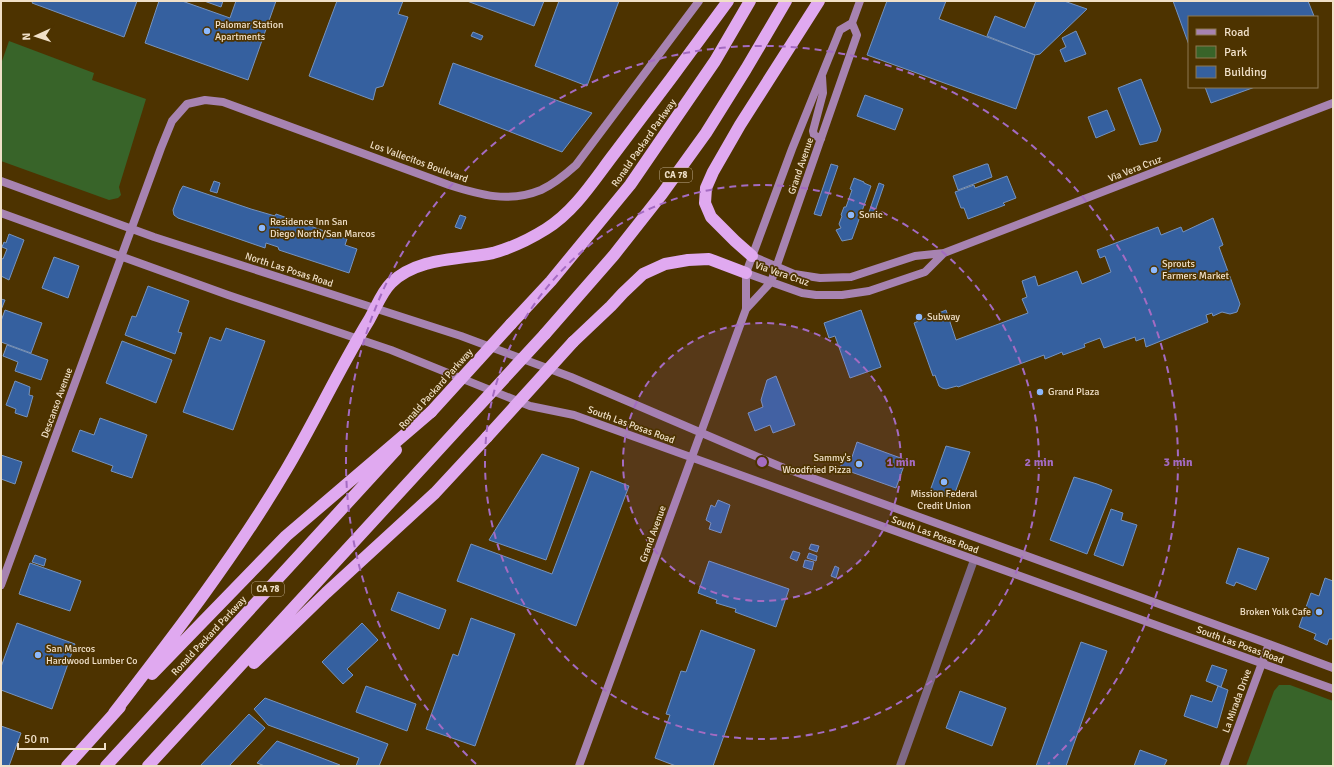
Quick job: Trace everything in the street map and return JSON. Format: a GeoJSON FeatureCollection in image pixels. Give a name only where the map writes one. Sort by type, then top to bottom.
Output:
{"type":"FeatureCollection","features":[{"type":"Feature","properties":{"kind":"highway"},"geometry":{"type":"LineString","coordinates":[[67,766],[114,712],[168,644],[244,538],[287,469],[383,293],[391,282],[405,273],[421,266],[494,252],[518,244],[545,230],[568,212],[641,119],[728,1]]}},
{"type":"Feature","properties":{"kind":"highway","name":"Ronald Packard Parkway"},"geometry":{"type":"LineString","coordinates":[[106,766],[551,281],[630,185],[716,61],[750,1]]}},
{"type":"Feature","properties":{"kind":"highway","name":"CA 78"},"geometry":{"type":"LineString","coordinates":[[151,763],[545,334],[614,255],[662,194],[706,133],[786,1]]}},
{"type":"Feature","properties":{"kind":"highway"},"geometry":{"type":"LineString","coordinates":[[752,256],[734,241],[711,217],[705,203],[706,188],[713,172],[736,132],[819,1]]}},
{"type":"Feature","properties":{"kind":"highway"},"geometry":{"type":"LineString","coordinates":[[151,763],[326,593],[435,493],[574,342],[643,274],[665,264],[688,260],[708,259],[731,266],[746,273]]}},
{"type":"Feature","properties":{"kind":"highway"},"geometry":{"type":"LineString","coordinates":[[114,712],[286,536],[431,412]]}},
{"type":"Feature","properties":{"kind":"main road","name":"Los Vallecitos Boulevard"},"geometry":{"type":"LineString","coordinates":[[131,228],[172,121],[187,104],[205,100],[223,102],[449,185],[479,194],[498,197],[516,196],[542,190],[576,165],[699,1]]}},
{"type":"Feature","properties":{"kind":"main road","name":"Grand Avenue"},"geometry":{"type":"LineString","coordinates":[[580,766],[746,309],[746,273],[752,256],[792,149],[840,30],[852,22],[860,1]]}},
{"type":"Feature","properties":{"kind":"main road","name":"Grand Avenue"},"geometry":{"type":"LineString","coordinates":[[746,309],[771,282],[857,35],[852,22]]}},
{"type":"Feature","properties":{"kind":"main road"},"geometry":{"type":"LineString","coordinates":[[820,139],[814,135],[813,131],[822,93],[822,74]]}},
{"type":"Feature","properties":{"kind":"main road","name":"Via Vera Cruz"},"geometry":{"type":"LineString","coordinates":[[752,256],[794,274],[820,278],[851,277],[915,256],[944,253],[1333,103]]}},
{"type":"Feature","properties":{"kind":"main road","name":"North Las Posas Road"},"geometry":{"type":"LineString","coordinates":[[1,181],[154,237],[461,336],[571,377]]}},
{"type":"Feature","properties":{"kind":"main road"},"geometry":{"type":"LineString","coordinates":[[1,214],[228,295],[358,338]]}},
{"type":"Feature","properties":{"kind":"main road","name":"Descanso Avenue"},"geometry":{"type":"LineString","coordinates":[[1,585],[131,228]]}},
{"type":"Feature","properties":{"kind":"main road","name":"Via Vera Cruz"},"geometry":{"type":"LineString","coordinates":[[746,273],[802,292],[816,295],[842,295],[869,291],[925,272],[944,253]]}},
{"type":"Feature","properties":{"kind":"main road","name":"South Las Posas Road"},"geometry":{"type":"LineString","coordinates":[[358,338],[530,406],[574,415],[1333,690]]}},
{"type":"Feature","properties":{"kind":"main road","name":"South Las Posas Road"},"geometry":{"type":"LineString","coordinates":[[571,377],[779,466],[1333,668]]}},
{"type":"Feature","properties":{"kind":"main road","name":"La Mirada Drive"},"geometry":{"type":"LineString","coordinates":[[1224,766],[1269,644]]}},
{"type":"Feature","properties":{"kind":"street"},"geometry":{"type":"LineString","coordinates":[[900,766],[974,560]]}},
{"type":"Feature","properties":{"kind":"green space"},"geometry":{"type":"Polygon","coordinates":[[[9,41],[94,73],[92,80],[146,99],[119,187],[121,195],[118,198],[109,200],[1,161],[1,64],[9,41]]]}},
{"type":"Feature","properties":{"kind":"green space"},"geometry":{"type":"Polygon","coordinates":[[[1279,685],[1290,685],[1333,701],[1333,766],[1246,766],[1274,691],[1279,685]]]}},
{"type":"Feature","properties":{"kind":"building"},"geometry":{"type":"Polygon","coordinates":[[[33,1],[137,1],[124,37],[32,3],[33,1]]]}},
{"type":"Feature","properties":{"kind":"building","name":"Palomar Station Apartments"},"geometry":{"type":"Polygon","coordinates":[[[159,1],[182,1],[230,18],[236,1],[276,1],[248,80],[145,43],[159,1]]]}},
{"type":"Feature","properties":{"kind":"building","name":"Palomar Station Apartments"},"geometry":{"type":"Polygon","coordinates":[[[204,1],[223,1],[221,7],[204,1]]]}},
{"type":"Feature","properties":{"kind":"building"},"geometry":{"type":"Polygon","coordinates":[[[337,1],[403,1],[398,14],[408,17],[383,86],[376,88],[373,100],[309,76],[337,1]]]}},
{"type":"Feature","properties":{"kind":"building"},"geometry":{"type":"Polygon","coordinates":[[[467,1],[544,1],[534,26],[467,1]]]}},
{"type":"Feature","properties":{"kind":"building"},"geometry":{"type":"Polygon","coordinates":[[[559,1],[619,1],[587,86],[535,66],[559,1]]]}},
{"type":"Feature","properties":{"kind":"building"},"geometry":{"type":"Polygon","coordinates":[[[887,1],[946,1],[939,19],[1035,55],[1016,109],[867,55],[887,1]]]}},
{"type":"Feature","properties":{"kind":"building"},"geometry":{"type":"Polygon","coordinates":[[[1036,1],[1064,1],[1087,9],[1040,54],[1035,55],[987,36],[995,16],[1025,28],[1036,1]]]}},
{"type":"Feature","properties":{"kind":"building"},"geometry":{"type":"Polygon","coordinates":[[[1173,1],[1308,1],[1314,16],[1188,16],[1188,42],[1173,1]]]}},
{"type":"Feature","properties":{"kind":"building"},"geometry":{"type":"Polygon","coordinates":[[[1076,31],[1086,54],[1065,62],[1060,50],[1066,47],[1062,38],[1076,31]]]}},
{"type":"Feature","properties":{"kind":"building"},"geometry":{"type":"Polygon","coordinates":[[[473,32],[483,36],[481,40],[471,36],[473,32]]]}},
{"type":"Feature","properties":{"kind":"building"},"geometry":{"type":"Polygon","coordinates":[[[453,63],[592,113],[562,152],[439,104],[453,63]]]}},
{"type":"Feature","properties":{"kind":"building"},"geometry":{"type":"Polygon","coordinates":[[[1141,79],[1161,130],[1157,141],[1140,145],[1118,88],[1141,79]]]}},
{"type":"Feature","properties":{"kind":"building"},"geometry":{"type":"Polygon","coordinates":[[[1205,88],[1252,88],[1211,103],[1205,88]]]}},
{"type":"Feature","properties":{"kind":"building"},"geometry":{"type":"Polygon","coordinates":[[[865,95],[903,109],[895,130],[857,116],[865,95]]]}},
{"type":"Feature","properties":{"kind":"building"},"geometry":{"type":"Polygon","coordinates":[[[1107,110],[1115,130],[1096,138],[1088,117],[1107,110]]]}},
{"type":"Feature","properties":{"kind":"building"},"geometry":{"type":"Polygon","coordinates":[[[831,164],[838,166],[821,216],[814,214],[831,164]]]}},
{"type":"Feature","properties":{"kind":"building"},"geometry":{"type":"Polygon","coordinates":[[[988,164],[992,177],[958,190],[953,176],[988,164]]]}},
{"type":"Feature","properties":{"kind":"building"},"geometry":{"type":"Polygon","coordinates":[[[1007,176],[1016,198],[1003,203],[1005,205],[968,219],[964,208],[961,208],[955,192],[974,185],[975,188],[1007,176]]]}},
{"type":"Feature","properties":{"kind":"building"},"geometry":{"type":"Polygon","coordinates":[[[854,178],[871,186],[852,239],[842,241],[836,230],[841,228],[839,224],[841,215],[844,207],[846,207],[852,190],[850,189],[854,178]]]}},
{"type":"Feature","properties":{"kind":"building"},"geometry":{"type":"Polygon","coordinates":[[[214,181],[220,183],[217,193],[210,191],[214,181]]]}},
{"type":"Feature","properties":{"kind":"building"},"geometry":{"type":"Polygon","coordinates":[[[879,183],[884,185],[873,217],[868,215],[879,183]]]}},
{"type":"Feature","properties":{"kind":"building","name":"Residence Inn San Diego North/San Marcos"},"geometry":{"type":"Polygon","coordinates":[[[183,186],[251,209],[275,216],[276,214],[347,239],[345,245],[357,249],[349,273],[279,250],[278,247],[266,243],[265,248],[178,218],[174,215],[173,210],[183,186]]]}},
{"type":"Feature","properties":{"kind":"building"},"geometry":{"type":"Polygon","coordinates":[[[460,215],[466,217],[461,229],[455,227],[460,215]]]}},
{"type":"Feature","properties":{"kind":"building"},"geometry":{"type":"Polygon","coordinates":[[[1213,218],[1223,245],[1219,247],[1240,304],[1237,312],[1230,314],[1222,312],[1213,316],[1212,313],[1206,315],[1208,322],[1146,347],[1144,338],[1136,341],[1135,337],[1104,348],[1100,338],[1084,344],[1085,347],[1063,355],[1062,352],[1045,359],[1044,355],[958,387],[946,389],[942,388],[939,386],[935,375],[933,376],[914,323],[946,310],[956,340],[1028,313],[1022,299],[1027,297],[1022,281],[1035,276],[1038,286],[1077,271],[1082,284],[1111,272],[1105,256],[1100,258],[1097,250],[1158,227],[1161,235],[1181,227],[1183,232],[1213,218]]]}},
{"type":"Feature","properties":{"kind":"building"},"geometry":{"type":"Polygon","coordinates":[[[9,234],[24,240],[9,280],[1,276],[1,258],[3,259],[7,249],[2,247],[4,242],[6,243],[9,234]]]}},
{"type":"Feature","properties":{"kind":"building"},"geometry":{"type":"Polygon","coordinates":[[[54,257],[79,266],[68,298],[42,288],[54,257]]]}},
{"type":"Feature","properties":{"kind":"building"},"geometry":{"type":"Polygon","coordinates":[[[148,286],[189,301],[178,332],[182,333],[175,354],[125,335],[132,316],[136,317],[148,286]]]}},
{"type":"Feature","properties":{"kind":"building"},"geometry":{"type":"Polygon","coordinates":[[[1,299],[5,300],[1,310],[1,299]]]}},
{"type":"Feature","properties":{"kind":"building"},"geometry":{"type":"Polygon","coordinates":[[[5,310],[42,323],[31,353],[1,342],[1,321],[5,310]]]}},
{"type":"Feature","properties":{"kind":"building"},"geometry":{"type":"Polygon","coordinates":[[[861,310],[881,367],[850,378],[835,336],[829,338],[824,323],[861,310]]]}},
{"type":"Feature","properties":{"kind":"building"},"geometry":{"type":"Polygon","coordinates":[[[226,328],[265,341],[233,430],[183,412],[210,337],[221,341],[226,328]]]}},
{"type":"Feature","properties":{"kind":"building"},"geometry":{"type":"Polygon","coordinates":[[[122,341],[172,360],[156,403],[106,383],[122,341]]]}},
{"type":"Feature","properties":{"kind":"building"},"geometry":{"type":"Polygon","coordinates":[[[7,345],[48,360],[41,380],[15,371],[18,362],[3,356],[7,345]]]}},
{"type":"Feature","properties":{"kind":"building"},"geometry":{"type":"Polygon","coordinates":[[[776,376],[795,425],[773,433],[770,425],[755,431],[748,413],[763,407],[761,400],[767,380],[776,376]]]}},
{"type":"Feature","properties":{"kind":"building"},"geometry":{"type":"Polygon","coordinates":[[[15,381],[30,387],[29,395],[33,396],[27,417],[15,413],[16,409],[6,405],[15,381]]]}},
{"type":"Feature","properties":{"kind":"building"},"geometry":{"type":"Polygon","coordinates":[[[100,418],[147,435],[132,478],[111,471],[113,466],[72,451],[80,430],[94,435],[100,418]]]}},
{"type":"Feature","properties":{"kind":"building"},"geometry":{"type":"Polygon","coordinates":[[[857,442],[906,460],[896,488],[840,468],[845,455],[852,457],[857,442]]]}},
{"type":"Feature","properties":{"kind":"building"},"geometry":{"type":"Polygon","coordinates":[[[946,446],[970,452],[953,498],[930,491],[946,446]]]}},
{"type":"Feature","properties":{"kind":"building"},"geometry":{"type":"Polygon","coordinates":[[[542,454],[579,468],[546,560],[489,540],[542,454]]]}},
{"type":"Feature","properties":{"kind":"building"},"geometry":{"type":"Polygon","coordinates":[[[1,455],[22,462],[15,484],[1,479],[1,455]]]}},
{"type":"Feature","properties":{"kind":"building"},"geometry":{"type":"Polygon","coordinates":[[[591,471],[629,486],[576,626],[457,581],[471,544],[552,574],[591,471]]]}},
{"type":"Feature","properties":{"kind":"building"},"geometry":{"type":"Polygon","coordinates":[[[1074,477],[1112,490],[1087,554],[1050,540],[1074,477]]]}},
{"type":"Feature","properties":{"kind":"building"},"geometry":{"type":"Polygon","coordinates":[[[718,500],[730,505],[721,533],[709,529],[711,523],[706,520],[711,505],[715,507],[718,500]]]}},
{"type":"Feature","properties":{"kind":"building"},"geometry":{"type":"Polygon","coordinates":[[[1111,509],[1123,513],[1121,520],[1137,525],[1123,566],[1094,555],[1111,509]]]}},
{"type":"Feature","properties":{"kind":"building"},"geometry":{"type":"Polygon","coordinates":[[[811,544],[819,546],[817,552],[809,549],[811,544]]]}},
{"type":"Feature","properties":{"kind":"building"},"geometry":{"type":"Polygon","coordinates":[[[1238,548],[1269,558],[1256,590],[1236,582],[1234,586],[1226,583],[1238,548]]]}},
{"type":"Feature","properties":{"kind":"building"},"geometry":{"type":"Polygon","coordinates":[[[793,551],[800,553],[797,561],[790,558],[793,551]]]}},
{"type":"Feature","properties":{"kind":"building"},"geometry":{"type":"Polygon","coordinates":[[[809,553],[817,556],[816,561],[807,558],[809,553]]]}},
{"type":"Feature","properties":{"kind":"building"},"geometry":{"type":"Polygon","coordinates":[[[35,555],[46,559],[44,566],[32,562],[35,555]]]}},
{"type":"Feature","properties":{"kind":"building"},"geometry":{"type":"Polygon","coordinates":[[[805,560],[814,562],[812,570],[803,567],[805,560]]]}},
{"type":"Feature","properties":{"kind":"building"},"geometry":{"type":"Polygon","coordinates":[[[709,561],[789,589],[776,627],[735,612],[736,609],[716,603],[717,600],[698,593],[709,561]]]}},
{"type":"Feature","properties":{"kind":"building"},"geometry":{"type":"Polygon","coordinates":[[[30,563],[81,581],[70,611],[19,594],[30,563]]]}},
{"type":"Feature","properties":{"kind":"building"},"geometry":{"type":"Polygon","coordinates":[[[835,566],[839,568],[836,578],[831,576],[835,566]]]}},
{"type":"Feature","properties":{"kind":"building","name":"Broken Yolk Cafe"},"geometry":{"type":"Polygon","coordinates":[[[1325,578],[1333,581],[1333,639],[1329,639],[1327,645],[1314,639],[1316,634],[1299,627],[1311,593],[1319,596],[1325,578]]]}},
{"type":"Feature","properties":{"kind":"building"},"geometry":{"type":"Polygon","coordinates":[[[398,592],[446,610],[439,629],[391,610],[398,592]]]}},
{"type":"Feature","properties":{"kind":"building"},"geometry":{"type":"Polygon","coordinates":[[[471,618],[515,634],[475,746],[426,729],[453,654],[458,656],[471,618]]]}},
{"type":"Feature","properties":{"kind":"building","name":"San Marcos Hardwood Lumber Co"},"geometry":{"type":"Polygon","coordinates":[[[17,623],[75,644],[52,709],[1,690],[1,667],[17,623]]]}},
{"type":"Feature","properties":{"kind":"building"},"geometry":{"type":"Polygon","coordinates":[[[362,623],[378,640],[347,669],[353,675],[343,684],[322,662],[362,623]]]}},
{"type":"Feature","properties":{"kind":"building"},"geometry":{"type":"Polygon","coordinates":[[[701,630],[755,650],[713,766],[676,766],[655,758],[670,715],[666,714],[681,671],[686,672],[701,630]]]}},
{"type":"Feature","properties":{"kind":"building"},"geometry":{"type":"Polygon","coordinates":[[[1081,642],[1107,651],[1066,766],[1036,766],[1081,642]]]}},
{"type":"Feature","properties":{"kind":"building"},"geometry":{"type":"Polygon","coordinates":[[[1212,665],[1227,670],[1221,687],[1206,681],[1212,665]]]}},
{"type":"Feature","properties":{"kind":"building"},"geometry":{"type":"Polygon","coordinates":[[[366,686],[416,704],[407,731],[356,712],[366,686]]]}},
{"type":"Feature","properties":{"kind":"building"},"geometry":{"type":"Polygon","coordinates":[[[1218,686],[1228,690],[1217,728],[1184,716],[1191,695],[1212,702],[1218,686]]]}},
{"type":"Feature","properties":{"kind":"building"},"geometry":{"type":"Polygon","coordinates":[[[960,691],[1006,708],[992,746],[946,728],[960,691]]]}},
{"type":"Feature","properties":{"kind":"building"},"geometry":{"type":"Polygon","coordinates":[[[265,698],[388,744],[379,766],[356,766],[359,758],[268,725],[254,709],[265,698]]]}},
{"type":"Feature","properties":{"kind":"building"},"geometry":{"type":"Polygon","coordinates":[[[249,714],[265,728],[229,766],[200,766],[249,714]]]}},
{"type":"Feature","properties":{"kind":"building"},"geometry":{"type":"Polygon","coordinates":[[[1,726],[21,733],[9,766],[1,766],[1,726]]]}},
{"type":"Feature","properties":{"kind":"building"},"geometry":{"type":"Polygon","coordinates":[[[277,741],[340,765],[265,766],[257,763],[277,741]]]}},
{"type":"Feature","properties":{"kind":"building"},"geometry":{"type":"Polygon","coordinates":[[[1140,750],[1167,760],[1164,766],[1134,766],[1140,750]]]}},
{"type":"Feature","properties":{"kind":"place","name":"Palomar Station Apartments"},"geometry":{"type":"Point","coordinates":[207,31]}},
{"type":"Feature","properties":{"kind":"place","name":"Sonic"},"geometry":{"type":"Point","coordinates":[851,215]}},
{"type":"Feature","properties":{"kind":"place","name":"Residence Inn San Diego North/San Marcos"},"geometry":{"type":"Point","coordinates":[262,228]}},
{"type":"Feature","properties":{"kind":"place","name":"Sprouts Farmers Market"},"geometry":{"type":"Point","coordinates":[1154,270]}},
{"type":"Feature","properties":{"kind":"place","name":"Subway"},"geometry":{"type":"Point","coordinates":[919,317]}},
{"type":"Feature","properties":{"kind":"place","name":"Grand Plaza"},"geometry":{"type":"Point","coordinates":[1040,392]}},
{"type":"Feature","properties":{"kind":"place","name":"Sammy's Woodfried Pizza"},"geometry":{"type":"Point","coordinates":[859,464]}},
{"type":"Feature","properties":{"kind":"place","name":"Mission Federal Credit Union"},"geometry":{"type":"Point","coordinates":[944,482]}},
{"type":"Feature","properties":{"kind":"place","name":"Broken Yolk Cafe"},"geometry":{"type":"Point","coordinates":[1319,612]}},
{"type":"Feature","properties":{"kind":"place","name":"San Marcos Hardwood Lumber Co"},"geometry":{"type":"Point","coordinates":[38,655]}}]}
